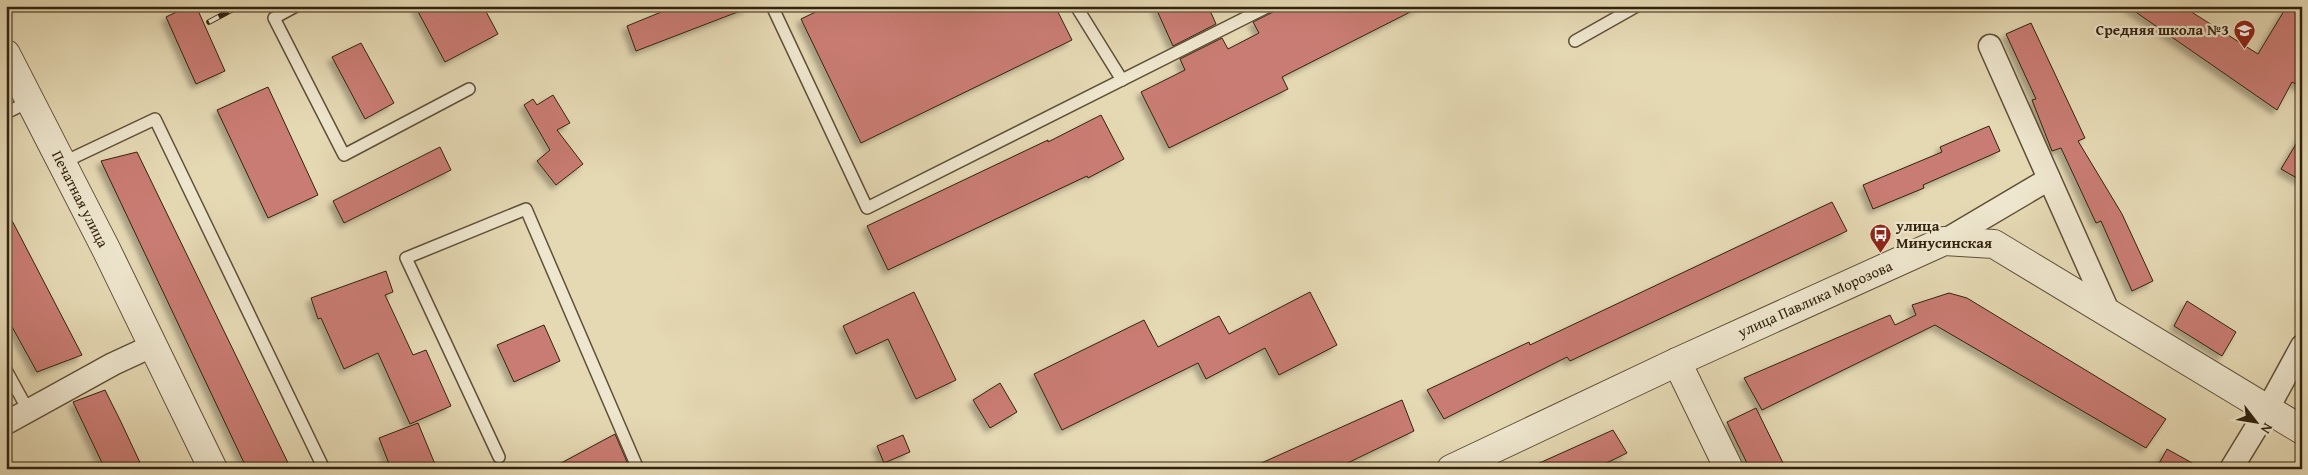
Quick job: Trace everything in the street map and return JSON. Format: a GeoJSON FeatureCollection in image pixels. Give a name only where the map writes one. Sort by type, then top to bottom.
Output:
{"type":"FeatureCollection","features":[{"type":"Feature","properties":{"kind":"street"},"geometry":{"type":"LineString","coordinates":[[1990,46],[2109,313]]}},
{"type":"Feature","properties":{"kind":"street","name":"Печатная улица"},"geometry":{"type":"LineString","coordinates":[[6,54],[18,107],[62,163],[213,469]]}},
{"type":"Feature","properties":{"kind":"street"},"geometry":{"type":"LineString","coordinates":[[1944,241],[2049,180]]}},
{"type":"Feature","properties":{"kind":"street","name":"улица Павлика Морозова"},"geometry":{"type":"LineString","coordinates":[[1451,469],[1677,362],[1944,241],[1994,244],[2302,430]]}},
{"type":"Feature","properties":{"kind":"street"},"geometry":{"type":"LineString","coordinates":[[6,422],[113,364],[152,346]]}},
{"type":"Feature","properties":{"kind":"street"},"geometry":{"type":"LineString","coordinates":[[2231,469],[2268,410],[2302,346]]}},
{"type":"Feature","properties":{"kind":"street"},"geometry":{"type":"LineString","coordinates":[[1677,362],[1729,469]]}},
{"type":"Feature","properties":{"kind":"lane"},"geometry":{"type":"LineString","coordinates":[[296,6],[274,18],[344,155],[469,90]]}},
{"type":"Feature","properties":{"kind":"lane"},"geometry":{"type":"LineString","coordinates":[[772,6],[867,208],[1269,6]]}},
{"type":"Feature","properties":{"kind":"lane"},"geometry":{"type":"LineString","coordinates":[[1076,6],[1122,80]]}},
{"type":"Feature","properties":{"kind":"lane"},"geometry":{"type":"LineString","coordinates":[[1575,41],[1637,6]]}},
{"type":"Feature","properties":{"kind":"lane"},"geometry":{"type":"LineString","coordinates":[[62,163],[155,119],[324,469]]}},
{"type":"Feature","properties":{"kind":"lane"},"geometry":{"type":"LineString","coordinates":[[499,457],[406,258],[526,208],[638,469]]}},
{"type":"Feature","properties":{"kind":"lane"},"geometry":{"type":"LineString","coordinates":[[6,370],[28,410]]}},
{"type":"Feature","properties":{"kind":"building"},"geometry":{"type":"Polygon","coordinates":[[[189,6],[196,6],[225,71],[196,84],[166,17],[189,6]]]}},
{"type":"Feature","properties":{"kind":"building"},"geometry":{"type":"Polygon","coordinates":[[[415,6],[483,6],[498,34],[445,62],[415,6]]]}},
{"type":"Feature","properties":{"kind":"building"},"geometry":{"type":"Polygon","coordinates":[[[676,6],[747,6],[748,8],[636,51],[627,26],[676,6]]]}},
{"type":"Feature","properties":{"kind":"building"},"geometry":{"type":"Polygon","coordinates":[[[828,6],[1055,6],[1072,40],[861,143],[801,19],[828,6]]]}},
{"type":"Feature","properties":{"kind":"building"},"geometry":{"type":"Polygon","coordinates":[[[1155,6],[1208,6],[1216,24],[1173,46],[1155,6]]]}},
{"type":"Feature","properties":{"kind":"building"},"geometry":{"type":"Polygon","coordinates":[[[1276,6],[1422,6],[1282,77],[1288,89],[1169,148],[1141,92],[1185,70],[1180,59],[1222,38],[1228,49],[1259,33],[1253,22],[1273,12],[1276,6]]]}},
{"type":"Feature","properties":{"kind":"building","name":"Средняя школа №3"},"geometry":{"type":"Polygon","coordinates":[[[2127,6],[2182,6],[2258,54],[2287,6],[2302,6],[2302,87],[2292,82],[2277,110],[2127,6]]]}},
{"type":"Feature","properties":{"kind":"building"},"geometry":{"type":"Polygon","coordinates":[[[2031,23],[2085,138],[2078,141],[2122,214],[2153,281],[2132,291],[2101,221],[2096,223],[2061,148],[2052,151],[2032,100],[2036,99],[2006,34],[2031,23]]]}},
{"type":"Feature","properties":{"kind":"building"},"geometry":{"type":"Polygon","coordinates":[[[361,43],[394,103],[365,119],[332,57],[361,43]]]}},
{"type":"Feature","properties":{"kind":"building"},"geometry":{"type":"Polygon","coordinates":[[[268,87],[318,195],[268,218],[217,110],[268,87]]]}},
{"type":"Feature","properties":{"kind":"building"},"geometry":{"type":"Polygon","coordinates":[[[553,95],[570,123],[557,130],[583,164],[556,185],[537,161],[550,150],[524,105],[533,99],[537,105],[553,95]]]}},
{"type":"Feature","properties":{"kind":"building"},"geometry":{"type":"Polygon","coordinates":[[[1101,115],[1124,159],[1088,178],[1087,176],[888,270],[867,226],[1048,140],[1048,142],[1101,115]]]}},
{"type":"Feature","properties":{"kind":"building"},"geometry":{"type":"Polygon","coordinates":[[[1989,126],[2000,151],[1923,185],[1924,188],[1873,209],[1863,185],[1942,152],[1940,147],[1989,126]]]}},
{"type":"Feature","properties":{"kind":"building"},"geometry":{"type":"Polygon","coordinates":[[[2302,134],[2302,181],[2281,169],[2302,134]]]}},
{"type":"Feature","properties":{"kind":"building"},"geometry":{"type":"Polygon","coordinates":[[[440,147],[451,170],[344,223],[333,201],[440,147]]]}},
{"type":"Feature","properties":{"kind":"building"},"geometry":{"type":"Polygon","coordinates":[[[137,152],[291,469],[247,469],[101,161],[137,152]]]}},
{"type":"Feature","properties":{"kind":"building"},"geometry":{"type":"Polygon","coordinates":[[[1832,202],[1847,231],[1570,361],[1567,357],[1444,419],[1427,390],[1529,342],[1530,345],[1832,202]]]}},
{"type":"Feature","properties":{"kind":"building"},"geometry":{"type":"Polygon","coordinates":[[[6,209],[82,355],[37,372],[6,316],[6,209]]]}},
{"type":"Feature","properties":{"kind":"building"},"geometry":{"type":"Polygon","coordinates":[[[386,271],[393,292],[385,295],[413,355],[426,350],[451,406],[410,424],[378,353],[344,369],[321,318],[318,319],[311,298],[386,271]]]}},
{"type":"Feature","properties":{"kind":"building"},"geometry":{"type":"Polygon","coordinates":[[[914,292],[956,380],[916,399],[888,339],[856,354],[843,326],[914,292]]]}},
{"type":"Feature","properties":{"kind":"building"},"geometry":{"type":"Polygon","coordinates":[[[1310,292],[1337,345],[1279,375],[1265,348],[1206,379],[1198,363],[1062,430],[1034,374],[1144,320],[1158,347],[1219,316],[1229,334],[1310,292]]]}},
{"type":"Feature","properties":{"kind":"building"},"geometry":{"type":"Polygon","coordinates":[[[1949,293],[1967,298],[2166,419],[2146,448],[1935,325],[1762,410],[1744,378],[1890,315],[1895,325],[1916,315],[1912,305],[1949,293]]]}},
{"type":"Feature","properties":{"kind":"building"},"geometry":{"type":"Polygon","coordinates":[[[2187,301],[2236,332],[2222,356],[2174,326],[2187,301]]]}},
{"type":"Feature","properties":{"kind":"building"},"geometry":{"type":"Polygon","coordinates":[[[544,325],[560,361],[514,382],[497,345],[544,325]]]}},
{"type":"Feature","properties":{"kind":"building"},"geometry":{"type":"Polygon","coordinates":[[[1000,383],[1017,412],[990,428],[973,400],[1000,383]]]}},
{"type":"Feature","properties":{"kind":"building"},"geometry":{"type":"Polygon","coordinates":[[[105,390],[143,469],[105,469],[73,402],[105,390]]]}},
{"type":"Feature","properties":{"kind":"building"},"geometry":{"type":"Polygon","coordinates":[[[1402,400],[1414,431],[1335,469],[1248,469],[1402,400]]]}},
{"type":"Feature","properties":{"kind":"building"},"geometry":{"type":"Polygon","coordinates":[[[1756,408],[1786,469],[1750,469],[1736,441],[1727,422],[1756,408]]]}},
{"type":"Feature","properties":{"kind":"building"},"geometry":{"type":"Polygon","coordinates":[[[418,423],[437,469],[391,469],[379,438],[418,423]]]}},
{"type":"Feature","properties":{"kind":"building"},"geometry":{"type":"Polygon","coordinates":[[[1613,430],[1627,453],[1594,469],[1526,469],[1613,430]]]}},
{"type":"Feature","properties":{"kind":"building"},"geometry":{"type":"Polygon","coordinates":[[[615,434],[630,469],[550,469],[615,434]]]}},
{"type":"Feature","properties":{"kind":"building"},"geometry":{"type":"Polygon","coordinates":[[[903,435],[910,452],[884,463],[877,446],[903,435]]]}},
{"type":"Feature","properties":{"kind":"building"},"geometry":{"type":"Polygon","coordinates":[[[2167,449],[2203,469],[2156,469],[2167,449]]]}},
{"type":"Feature","properties":{"kind":"railway"},"geometry":{"type":"LineString","coordinates":[[209,22],[239,6]]}},
{"type":"Feature","properties":{"kind":"place","name":"Средняя школа №3"},"geometry":{"type":"Point","coordinates":[2245,49]}},
{"type":"Feature","properties":{"kind":"place","name":"улица Минусинская"},"geometry":{"type":"Point","coordinates":[1880,254]}}]}
